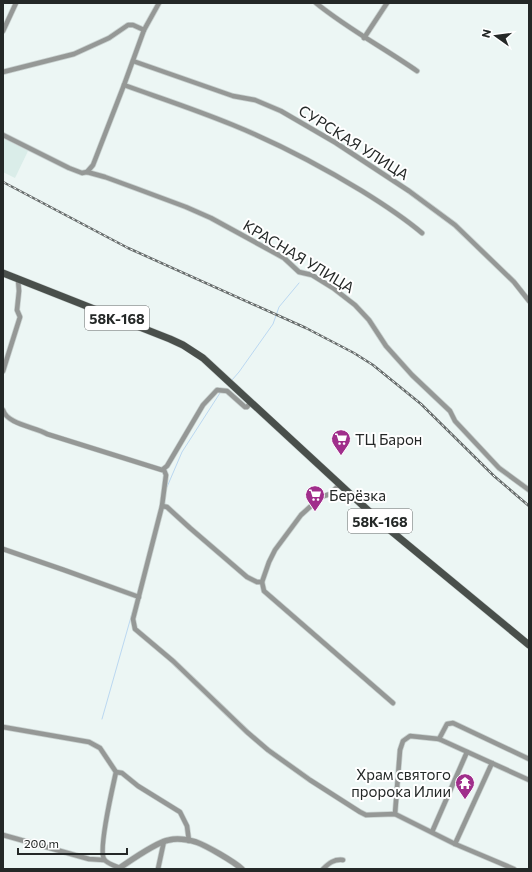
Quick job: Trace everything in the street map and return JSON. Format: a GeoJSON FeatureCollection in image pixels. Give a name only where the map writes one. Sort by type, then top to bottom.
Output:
{"type":"FeatureCollection","features":[{"type":"Feature","properties":{"kind":"main road","name":"58К-168"},"geometry":{"type":"LineString","coordinates":[[3,273],[183,345],[203,358],[385,526],[529,646]]}},
{"type":"Feature","properties":{"kind":"street"},"geometry":{"type":"LineString","coordinates":[[3,31],[16,3]]}},
{"type":"Feature","properties":{"kind":"street"},"geometry":{"type":"LineString","coordinates":[[87,172],[93,165],[144,30],[160,3]]}},
{"type":"Feature","properties":{"kind":"street"},"geometry":{"type":"LineString","coordinates":[[316,3],[364,38],[391,53],[417,71]]}},
{"type":"Feature","properties":{"kind":"street"},"geometry":{"type":"LineString","coordinates":[[364,38],[387,3]]}},
{"type":"Feature","properties":{"kind":"street"},"geometry":{"type":"LineString","coordinates":[[3,72],[74,54],[109,38],[128,25],[144,30]]}},
{"type":"Feature","properties":{"kind":"street","name":"СУРСКАЯ УЛИЦА"},"geometry":{"type":"LineString","coordinates":[[133,61],[234,96],[255,100],[281,111],[336,143],[409,191],[455,225],[514,282],[529,301]]}},
{"type":"Feature","properties":{"kind":"street"},"geometry":{"type":"LineString","coordinates":[[124,85],[233,125],[279,146],[337,176],[379,201],[407,220],[422,233]]}},
{"type":"Feature","properties":{"kind":"street","name":"КРАСНАЯ УЛИЦА"},"geometry":{"type":"LineString","coordinates":[[3,135],[69,168],[82,173],[87,172],[105,177],[186,207],[211,218],[284,258],[299,272],[312,275],[333,288],[355,305],[369,320],[386,346],[450,411],[455,421],[499,468],[529,490]]}},
{"type":"Feature","properties":{"kind":"street"},"geometry":{"type":"LineString","coordinates":[[3,371],[20,318],[17,310],[19,291],[18,279]]}},
{"type":"Feature","properties":{"kind":"street"},"geometry":{"type":"LineString","coordinates":[[251,402],[247,407],[245,407],[227,391],[217,390],[203,404],[164,470],[166,475],[162,506],[133,619],[135,629],[173,661],[247,732],[268,750],[310,780],[360,812],[366,815],[394,814],[455,844],[514,869]]}},
{"type":"Feature","properties":{"kind":"street"},"geometry":{"type":"LineString","coordinates":[[3,414],[10,420],[47,434],[154,469],[164,470]]}},
{"type":"Feature","properties":{"kind":"street"},"geometry":{"type":"LineString","coordinates":[[340,484],[330,494],[320,497],[301,516],[275,550],[262,582],[264,591],[393,702]]}},
{"type":"Feature","properties":{"kind":"street"},"geometry":{"type":"LineString","coordinates":[[162,506],[167,507],[247,577],[257,582],[262,582]]}},
{"type":"Feature","properties":{"kind":"street"},"geometry":{"type":"LineString","coordinates":[[3,549],[139,597]]}},
{"type":"Feature","properties":{"kind":"street"},"geometry":{"type":"LineString","coordinates":[[439,739],[447,724],[453,723],[529,759]]}},
{"type":"Feature","properties":{"kind":"street"},"geometry":{"type":"LineString","coordinates":[[3,727],[89,742],[100,748],[116,772],[122,774],[138,786],[180,812],[187,826],[190,841]]}},
{"type":"Feature","properties":{"kind":"street"},"geometry":{"type":"LineString","coordinates":[[394,814],[400,750],[403,742],[410,736],[439,739],[529,780]]}},
{"type":"Feature","properties":{"kind":"street"},"geometry":{"type":"LineString","coordinates":[[432,832],[467,752]]}},
{"type":"Feature","properties":{"kind":"street"},"geometry":{"type":"LineString","coordinates":[[455,844],[492,763]]}},
{"type":"Feature","properties":{"kind":"street"},"geometry":{"type":"LineString","coordinates":[[104,860],[102,848],[116,772]]}},
{"type":"Feature","properties":{"kind":"street"},"geometry":{"type":"LineString","coordinates":[[3,834],[89,859],[104,860],[119,868],[164,841],[190,841],[204,846],[242,869]]}},
{"type":"Feature","properties":{"kind":"street"},"geometry":{"type":"LineString","coordinates":[[158,869],[164,841]]}},
{"type":"Feature","properties":{"kind":"street"},"geometry":{"type":"LineString","coordinates":[[323,869],[330,863],[337,860],[343,860]]}},
{"type":"Feature","properties":{"kind":"shaded area"},"geometry":{"type":"Polygon","coordinates":[[[3,138],[28,151],[15,178],[3,172],[3,138]]]}},
{"type":"Feature","properties":{"kind":"waterway"},"geometry":{"type":"LineString","coordinates":[[232,380],[273,324],[279,307],[299,283]]}},
{"type":"Feature","properties":{"kind":"waterway"},"geometry":{"type":"LineString","coordinates":[[167,487],[182,452],[220,393]]}},
{"type":"Feature","properties":{"kind":"waterway"},"geometry":{"type":"LineString","coordinates":[[102,719],[133,610]]}},
{"type":"Feature","properties":{"kind":"railway"},"geometry":{"type":"LineString","coordinates":[[3,182],[128,248],[306,328],[354,353],[373,365],[421,404],[494,476],[529,506]]}},
{"type":"Feature","properties":{"kind":"place","name":"ТЦ Барон"},"geometry":{"type":"Point","coordinates":[341,456]}},
{"type":"Feature","properties":{"kind":"place","name":"Берёзка"},"geometry":{"type":"Point","coordinates":[315,512]}},
{"type":"Feature","properties":{"kind":"place","name":"Храм святого пророка Илии"},"geometry":{"type":"Point","coordinates":[465,800]}}]}
